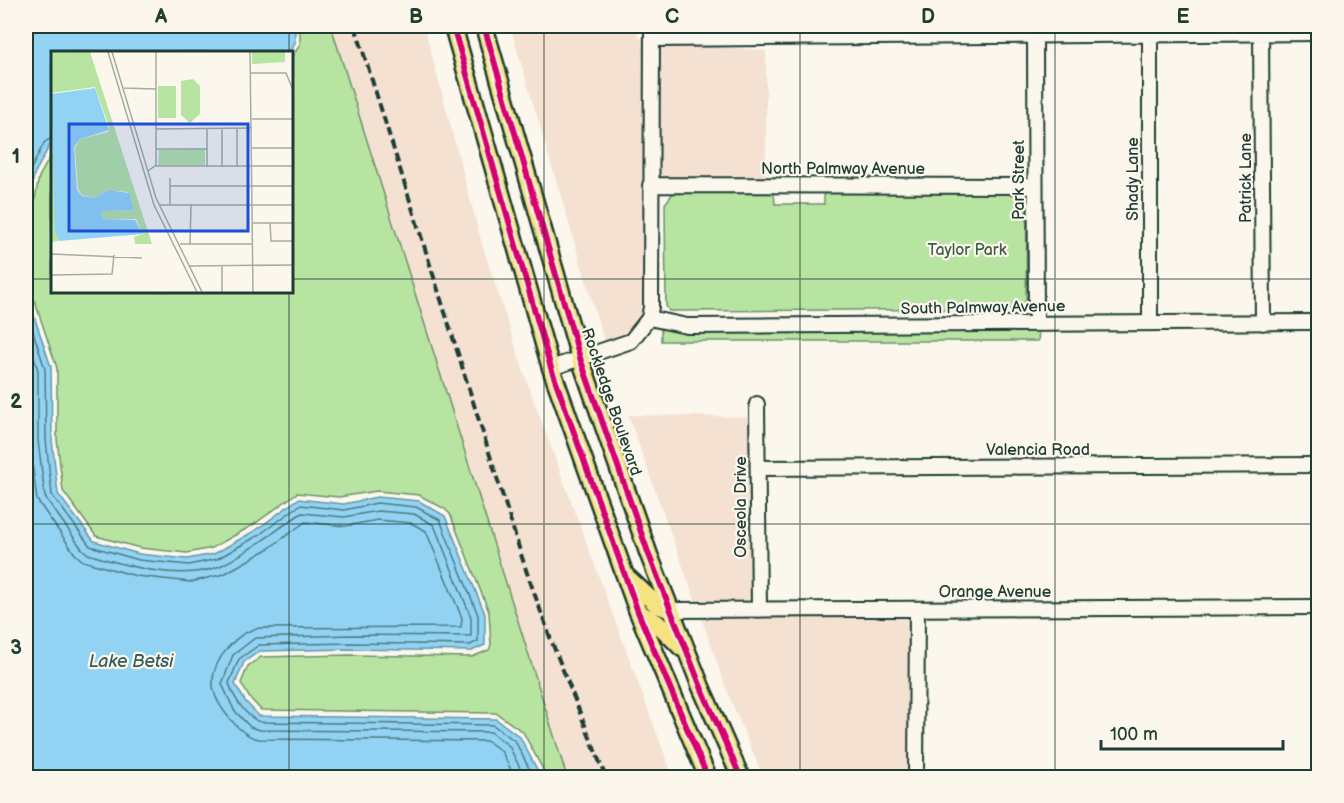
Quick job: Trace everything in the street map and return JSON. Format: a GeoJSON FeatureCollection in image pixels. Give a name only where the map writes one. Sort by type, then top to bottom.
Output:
{"type":"FeatureCollection","features":[{"type":"Feature","properties":{"kind":"main road"},"geometry":{"type":"LineString","coordinates":[[453,26],[551,368],[638,612],[708,777]]}},
{"type":"Feature","properties":{"kind":"main road"},"geometry":{"type":"LineString","coordinates":[[476,26],[489,43]]}},
{"type":"Feature","properties":{"kind":"main road","name":"Rockledge Boulevard"},"geometry":{"type":"LineString","coordinates":[[484,26],[580,358],[627,495],[671,610],[741,777]]}},
{"type":"Feature","properties":{"kind":"main road"},"geometry":{"type":"LineString","coordinates":[[625,574],[657,605],[671,610]]}},
{"type":"Feature","properties":{"kind":"main road"},"geometry":{"type":"LineString","coordinates":[[638,612],[662,627],[690,658]]}},
{"type":"Feature","properties":{"kind":"street"},"geometry":{"type":"LineString","coordinates":[[551,368],[631,341],[650,313],[652,32],[1035,36],[1150,35],[1268,30],[1318,33]]}},
{"type":"Feature","properties":{"kind":"street","name":"Patrick Lane"},"geometry":{"type":"LineString","coordinates":[[1263,323],[1268,30]]}},
{"type":"Feature","properties":{"kind":"street","name":"Shady Lane"},"geometry":{"type":"LineString","coordinates":[[1150,35],[1150,322]]}},
{"type":"Feature","properties":{"kind":"street","name":"Park Street"},"geometry":{"type":"LineString","coordinates":[[1035,36],[1036,324]]}},
{"type":"Feature","properties":{"kind":"street","name":"North Palmway Avenue"},"geometry":{"type":"LineString","coordinates":[[650,185],[1035,186]]}},
{"type":"Feature","properties":{"kind":"street","name":"South Palmway Avenue"},"geometry":{"type":"LineString","coordinates":[[650,313],[687,326],[1318,322]]}},
{"type":"Feature","properties":{"kind":"street","name":"Osceola Drive"},"geometry":{"type":"LineString","coordinates":[[757,404],[759,610]]}},
{"type":"Feature","properties":{"kind":"street","name":"Valencia Road"},"geometry":{"type":"LineString","coordinates":[[758,468],[1318,465]]}},
{"type":"Feature","properties":{"kind":"street","name":"Orange Avenue"},"geometry":{"type":"LineString","coordinates":[[671,610],[1318,607]]}},
{"type":"Feature","properties":{"kind":"street"},"geometry":{"type":"LineString","coordinates":[[916,609],[916,777]]}},
{"type":"Feature","properties":{"kind":"shaded area"},"geometry":{"type":"Polygon","coordinates":[[[331,26],[424,26],[482,244],[528,385],[673,777],[567,777],[331,26]]]}},
{"type":"Feature","properties":{"kind":"shaded area"},"geometry":{"type":"Polygon","coordinates":[[[510,26],[638,26],[638,38],[646,39],[645,306],[643,315],[628,335],[604,341],[510,26]]]}},
{"type":"Feature","properties":{"kind":"shaded area"},"geometry":{"type":"Polygon","coordinates":[[[658,46],[713,46],[766,51],[766,179],[656,178],[658,46]]]}},
{"type":"Feature","properties":{"kind":"shaded area"},"geometry":{"type":"Polygon","coordinates":[[[628,415],[751,417],[752,603],[696,603],[628,415]]]}},
{"type":"Feature","properties":{"kind":"shaded area"},"geometry":{"type":"Polygon","coordinates":[[[910,616],[910,777],[763,777],[727,691],[701,617],[910,616]]]}},
{"type":"Feature","properties":{"kind":"green space"},"geometry":{"type":"Polygon","coordinates":[[[300,26],[331,26],[567,777],[547,777],[523,732],[496,713],[261,710],[249,697],[241,683],[248,666],[261,657],[350,655],[472,657],[489,650],[491,645],[489,612],[450,514],[445,509],[419,495],[377,491],[339,497],[297,493],[253,525],[212,548],[187,553],[140,548],[96,536],[63,491],[57,439],[57,368],[32,293],[26,249],[39,177],[51,155],[51,292],[292,292],[292,57],[300,45],[300,26]]]}},
{"type":"Feature","properties":{"kind":"green space","name":"Taylor Park"},"geometry":{"type":"Polygon","coordinates":[[[1018,191],[1026,198],[1027,204],[1026,300],[1021,309],[669,311],[666,306],[665,204],[673,193],[774,193],[775,204],[824,204],[824,192],[1018,191]]]}},
{"type":"Feature","properties":{"kind":"green space"},"geometry":{"type":"Polygon","coordinates":[[[661,328],[687,333],[1039,331],[1038,341],[661,341],[661,328]]]}},
{"type":"Feature","properties":{"kind":"water"},"geometry":{"type":"Polygon","coordinates":[[[26,26],[295,26],[295,43],[290,51],[51,51],[51,143],[34,175],[26,224],[26,26]]]}},
{"type":"Feature","properties":{"kind":"water","name":"Lake Betsi"},"geometry":{"type":"Polygon","coordinates":[[[26,285],[27,295],[51,367],[52,440],[58,494],[94,541],[139,554],[187,559],[214,554],[256,530],[298,499],[344,504],[377,497],[419,501],[445,516],[485,614],[485,645],[472,651],[350,649],[260,651],[244,662],[235,684],[245,701],[259,716],[496,719],[520,737],[541,777],[26,777],[26,285]]]}},
{"type":"Feature","properties":{"kind":"railway"},"geometry":{"type":"LineString","coordinates":[[355,26],[526,570],[606,778]]}},
{"type":"Feature","properties":{"kind":"cycle path"},"geometry":{"type":"LineString","coordinates":[[453,26],[551,368],[638,612],[708,778]]}},
{"type":"Feature","properties":{"kind":"cycle path"},"geometry":{"type":"LineString","coordinates":[[484,26],[580,358],[649,555],[701,687],[741,778]]}}]}
